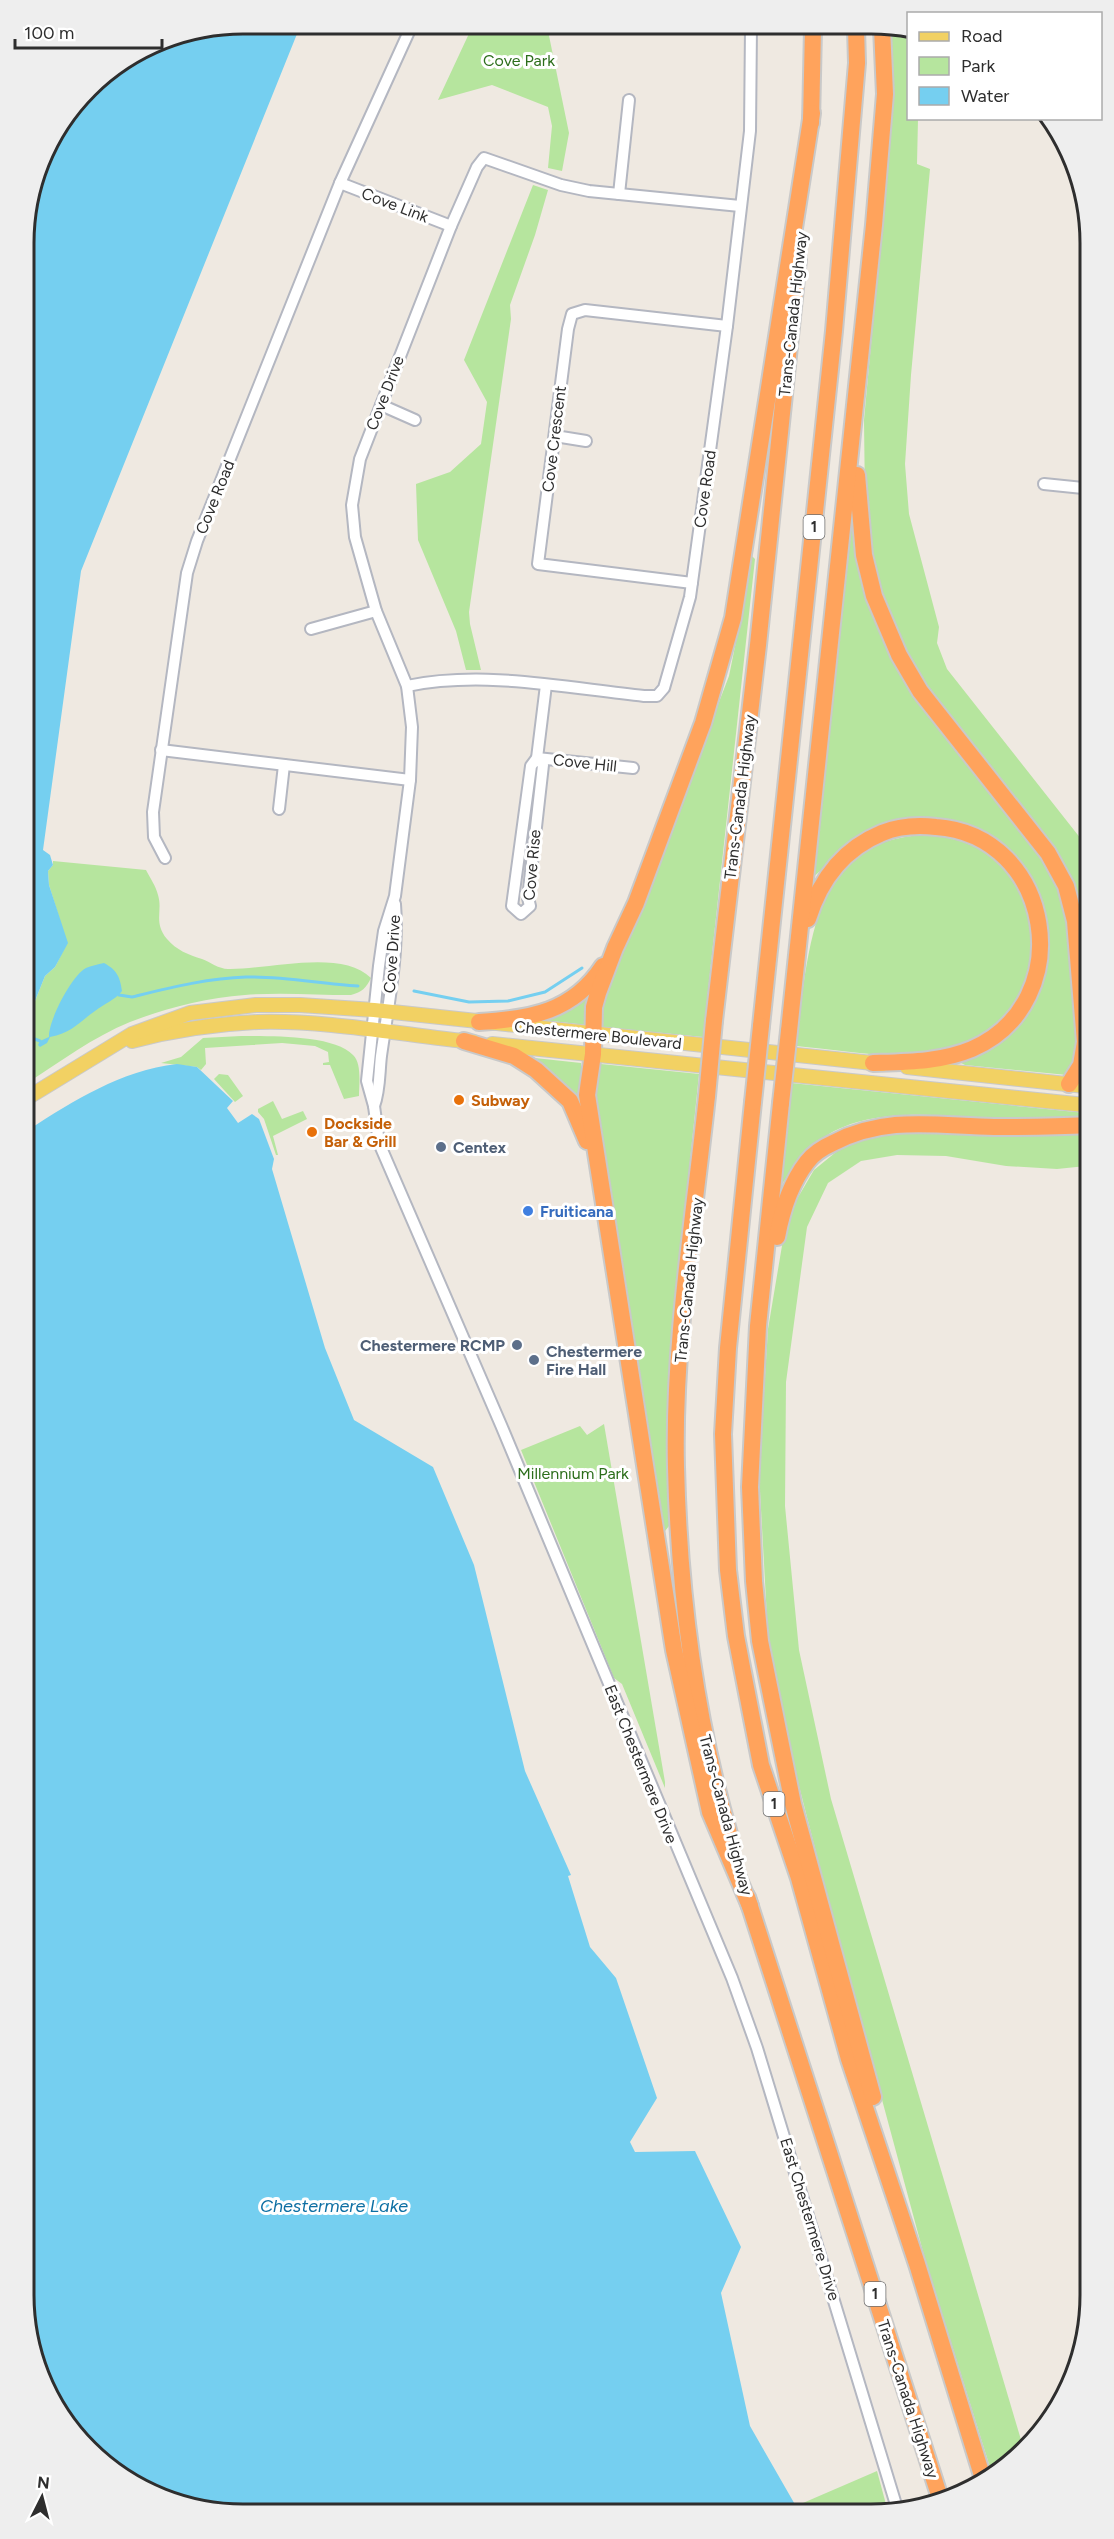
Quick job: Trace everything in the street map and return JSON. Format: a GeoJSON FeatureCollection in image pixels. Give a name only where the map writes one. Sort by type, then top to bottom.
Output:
{"type":"FeatureCollection","features":[{"type":"Feature","properties":{"kind":"highway","name":"Trans-Canada Highway"},"geometry":{"type":"LineString","coordinates":[[813,34],[812,113],[788,364],[714,1021],[684,1318],[676,1466],[683,1602],[693,1677],[713,1780],[750,1906],[938,2493]]}},
{"type":"Feature","properties":{"kind":"highway","name":"1"},"geometry":{"type":"LineString","coordinates":[[856,34],[857,63],[834,331],[728,1348],[723,1434],[728,1570],[736,1636],[761,1765],[799,1878],[849,2059],[981,2472]]}},
{"type":"Feature","properties":{"kind":"highway"},"geometry":{"type":"LineString","coordinates":[[882,35],[885,94],[855,423],[758,1326],[750,1486],[754,1581],[760,1641],[793,1804],[936,2326]]}},
{"type":"Feature","properties":{"kind":"highway"},"geometry":{"type":"LineString","coordinates":[[750,1906],[710,1812],[674,1650],[587,1095],[594,1007],[704,723],[733,618],[812,113]]}},
{"type":"Feature","properties":{"kind":"highway"},"geometry":{"type":"LineString","coordinates":[[855,423],[858,510],[864,555],[881,615],[899,655],[920,691],[1058,869],[1066,886],[1075,921],[1080,974]]}},
{"type":"Feature","properties":{"kind":"highway"},"geometry":{"type":"LineString","coordinates":[[796,964],[811,907],[825,878],[853,848],[889,830],[927,826],[965,832],[984,841],[998,852],[1021,877],[1036,905],[1040,923],[1040,954],[1033,987],[1014,1018],[990,1038],[974,1048],[957,1054],[915,1062],[873,1063]]}},
{"type":"Feature","properties":{"kind":"highway"},"geometry":{"type":"LineString","coordinates":[[479,1022],[519,1020],[563,1004],[587,986],[615,948]]}},
{"type":"Feature","properties":{"kind":"highway"},"geometry":{"type":"LineString","coordinates":[[464,1041],[514,1056],[536,1070],[570,1101],[598,1167]]}},
{"type":"Feature","properties":{"kind":"highway"},"geometry":{"type":"LineString","coordinates":[[758,1326],[782,1210],[794,1182],[808,1160],[828,1145],[872,1127],[902,1123],[1022,1127],[1080,1125]]}},
{"type":"Feature","properties":{"kind":"main road","name":"Chestermere Boulevard"},"geometry":{"type":"LineString","coordinates":[[35,1094],[146,1027],[211,1009],[256,1005],[300,1005],[380,1011],[1077,1085]]}},
{"type":"Feature","properties":{"kind":"main road","name":"Chestermere Boulevard"},"geometry":{"type":"LineString","coordinates":[[118,1044],[172,1030],[253,1023],[302,1024],[1080,1104]]}},
{"type":"Feature","properties":{"kind":"main road"},"geometry":{"type":"LineString","coordinates":[[832,1079],[894,1079],[1041,1091],[1077,1085]]}},
{"type":"Feature","properties":{"kind":"street","name":"Cove Road"},"geometry":{"type":"LineString","coordinates":[[165,858],[154,837],[153,813],[183,586],[190,562],[340,183],[408,34]]}},
{"type":"Feature","properties":{"kind":"street","name":"Cove Road"},"geometry":{"type":"LineString","coordinates":[[407,686],[461,679],[657,696],[669,673],[692,583],[727,326],[750,131],[751,34]]}},
{"type":"Feature","properties":{"kind":"street"},"geometry":{"type":"LineString","coordinates":[[619,194],[629,100]]}},
{"type":"Feature","properties":{"kind":"street","name":"Cove Drive"},"geometry":{"type":"LineString","coordinates":[[378,1031],[384,931],[395,896],[410,780],[412,728],[407,686],[376,611],[355,537],[352,506],[360,459],[451,226],[477,167],[484,158],[561,185],[619,194],[740,206]]}},
{"type":"Feature","properties":{"kind":"street","name":"Cove Link"},"geometry":{"type":"LineString","coordinates":[[340,183],[451,226]]}},
{"type":"Feature","properties":{"kind":"street","name":"Cove Crescent"},"geometry":{"type":"LineString","coordinates":[[692,583],[538,564],[568,329],[572,314],[585,310],[727,326]]}},
{"type":"Feature","properties":{"kind":"street"},"geometry":{"type":"LineString","coordinates":[[381,405],[415,420]]}},
{"type":"Feature","properties":{"kind":"street"},"geometry":{"type":"LineString","coordinates":[[555,436],[586,441]]}},
{"type":"Feature","properties":{"kind":"street"},"geometry":{"type":"LineString","coordinates":[[1044,484],[1080,488]]}},
{"type":"Feature","properties":{"kind":"street"},"geometry":{"type":"LineString","coordinates":[[311,629],[376,611]]}},
{"type":"Feature","properties":{"kind":"street","name":"Cove Rise"},"geometry":{"type":"LineString","coordinates":[[537,758],[543,765],[528,898],[530,906],[521,914],[512,906],[531,766],[537,758],[546,685]]}},
{"type":"Feature","properties":{"kind":"street"},"geometry":{"type":"LineString","coordinates":[[161,750],[410,780]]}},
{"type":"Feature","properties":{"kind":"street","name":"Cove Hill"},"geometry":{"type":"LineString","coordinates":[[537,758],[633,768]]}},
{"type":"Feature","properties":{"kind":"street"},"geometry":{"type":"LineString","coordinates":[[279,809],[284,765]]}},
{"type":"Feature","properties":{"kind":"street","name":"East Chestermere Drive"},"geometry":{"type":"LineString","coordinates":[[378,1031],[367,1081],[380,1143],[501,1425],[732,1978],[770,2091],[896,2503]]}},
{"type":"Feature","properties":{"kind":"green space","name":"Cove Park"},"geometry":{"type":"Polygon","coordinates":[[[469,34],[549,34],[569,133],[562,171],[548,168],[552,126],[548,107],[492,85],[438,100],[469,34]]]}},
{"type":"Feature","properties":{"kind":"green space"},"geometry":{"type":"Polygon","coordinates":[[[889,35],[907,38],[907,120],[918,120],[917,164],[930,169],[905,464],[909,514],[939,627],[937,643],[947,669],[1080,837],[1080,903],[1060,856],[943,710],[917,671],[893,624],[873,566],[865,503],[864,420],[892,118],[889,35]]]}},
{"type":"Feature","properties":{"kind":"green space"},"geometry":{"type":"Polygon","coordinates":[[[533,185],[548,190],[510,305],[511,319],[469,612],[481,670],[466,670],[456,631],[418,540],[416,484],[450,472],[481,444],[487,402],[464,360],[533,185]]]}},
{"type":"Feature","properties":{"kind":"green space"},"geometry":{"type":"Polygon","coordinates":[[[850,527],[853,527],[855,533],[887,647],[910,691],[1044,858],[1057,885],[1068,927],[1077,1015],[1078,1054],[1076,1064],[1067,1075],[965,1065],[957,1061],[991,1046],[1046,964],[1045,918],[1003,846],[969,827],[936,818],[907,819],[837,856],[810,880],[850,527]]]}},
{"type":"Feature","properties":{"kind":"green space"},"geometry":{"type":"Polygon","coordinates":[[[752,556],[755,559],[703,1037],[602,1027],[599,1015],[609,980],[633,926],[729,676],[741,617],[749,560],[752,556]]]}},
{"type":"Feature","properties":{"kind":"green space"},"geometry":{"type":"Polygon","coordinates":[[[920,835],[965,843],[999,863],[1021,893],[1032,928],[1030,965],[1015,1000],[987,1030],[946,1050],[891,1055],[796,1046],[810,949],[824,901],[835,880],[848,863],[864,851],[891,840],[920,835]]]}},
{"type":"Feature","properties":{"kind":"green space"},"geometry":{"type":"Polygon","coordinates":[[[53,861],[146,870],[157,892],[160,927],[167,939],[183,952],[221,968],[323,962],[358,969],[371,978],[363,989],[351,995],[230,996],[158,1012],[103,1035],[35,1078],[35,1002],[45,976],[55,967],[67,943],[49,885],[48,871],[53,861]]]}},
{"type":"Feature","properties":{"kind":"green space"},"geometry":{"type":"Polygon","coordinates":[[[589,992],[586,1025],[543,1020],[589,992]]]}},
{"type":"Feature","properties":{"kind":"green space"},"geometry":{"type":"Polygon","coordinates":[[[241,1036],[301,1038],[318,1040],[344,1048],[353,1055],[358,1063],[359,1096],[344,1099],[330,1065],[323,1065],[329,1062],[328,1052],[315,1046],[282,1043],[205,1048],[206,1064],[201,1070],[197,1067],[161,1063],[181,1057],[203,1038],[241,1036]]]}},
{"type":"Feature","properties":{"kind":"green space"},"geometry":{"type":"Polygon","coordinates":[[[535,1058],[581,1063],[581,1105],[536,1062],[535,1058]]]}},
{"type":"Feature","properties":{"kind":"green space"},"geometry":{"type":"Polygon","coordinates":[[[601,1064],[699,1074],[675,1306],[667,1415],[669,1526],[665,1531],[662,1528],[594,1087],[601,1064]]]}},
{"type":"Feature","properties":{"kind":"green space"},"geometry":{"type":"Polygon","coordinates":[[[219,1074],[228,1075],[243,1096],[235,1102],[214,1079],[219,1074]]]}},
{"type":"Feature","properties":{"kind":"green space"},"geometry":{"type":"Polygon","coordinates":[[[791,1083],[1080,1112],[1080,1119],[1051,1121],[924,1115],[897,1115],[871,1119],[846,1126],[817,1142],[799,1158],[782,1184],[791,1083]]]}},
{"type":"Feature","properties":{"kind":"green space"},"geometry":{"type":"Polygon","coordinates":[[[273,1101],[282,1119],[303,1111],[307,1119],[273,1136],[278,1155],[276,1155],[264,1119],[258,1112],[258,1109],[273,1101]]]}},
{"type":"Feature","properties":{"kind":"green space"},"geometry":{"type":"Polygon","coordinates":[[[890,1130],[1007,1135],[1080,1134],[1080,1167],[1057,1169],[1006,1166],[946,1156],[897,1155],[861,1161],[828,1183],[807,1227],[786,1382],[785,1506],[799,1650],[831,1799],[1021,2440],[990,2467],[925,2259],[833,1918],[790,1751],[768,1636],[759,1473],[768,1329],[787,1216],[814,1170],[847,1143],[890,1130]]]}},
{"type":"Feature","properties":{"kind":"green space","name":"Millennium Park"},"geometry":{"type":"Polygon","coordinates":[[[604,1424],[665,1788],[622,1684],[614,1678],[521,1450],[580,1426],[587,1435],[604,1424]]]}},
{"type":"Feature","properties":{"kind":"green space"},"geometry":{"type":"Polygon","coordinates":[[[877,2471],[886,2503],[870,2504],[801,2504],[877,2471]]]}},
{"type":"Feature","properties":{"kind":"water"},"geometry":{"type":"Polygon","coordinates":[[[297,34],[81,571],[43,850],[50,855],[53,865],[48,871],[49,885],[68,943],[55,967],[45,976],[35,1002],[35,230],[42,189],[50,164],[70,127],[86,106],[106,86],[127,70],[164,50],[216,36],[297,34]]]}},
{"type":"Feature","properties":{"kind":"water"},"geometry":{"type":"Polygon","coordinates":[[[104,963],[117,974],[122,991],[75,1027],[50,1037],[47,1043],[40,1047],[38,1045],[40,1041],[49,1037],[52,1021],[67,989],[86,968],[104,963]]]}},
{"type":"Feature","properties":{"kind":"water","name":"Chestermere Lake"},"geometry":{"type":"Polygon","coordinates":[[[177,1064],[197,1067],[233,1101],[227,1108],[238,1123],[252,1114],[259,1119],[274,1159],[272,1169],[325,1348],[354,1420],[433,1467],[474,1565],[525,1771],[571,1875],[568,1876],[590,1947],[616,1978],[657,2098],[630,2142],[635,2152],[695,2151],[741,2247],[721,2293],[750,2426],[795,2504],[230,2504],[203,2500],[151,2483],[106,2453],[86,2433],[70,2412],[50,2375],[36,2323],[34,2296],[35,1126],[99,1088],[136,1073],[177,1064]]]}},
{"type":"Feature","properties":{"kind":"waterway"},"geometry":{"type":"LineString","coordinates":[[414,991],[469,1002],[508,1001],[545,992],[582,968]]}},
{"type":"Feature","properties":{"kind":"waterway"},"geometry":{"type":"LineString","coordinates":[[119,995],[132,997],[203,981],[246,977],[358,986]]}},
{"type":"Feature","properties":{"kind":"waterway"},"geometry":{"type":"LineString","coordinates":[[35,1039],[40,1041]]}},
{"type":"Feature","properties":{"kind":"place","name":"Subway"},"geometry":{"type":"Point","coordinates":[459,1100]}},
{"type":"Feature","properties":{"kind":"place","name":"Dockside Bar & Grill"},"geometry":{"type":"Point","coordinates":[312,1132]}},
{"type":"Feature","properties":{"kind":"place","name":"Centex"},"geometry":{"type":"Point","coordinates":[441,1147]}},
{"type":"Feature","properties":{"kind":"place","name":"Fruiticana"},"geometry":{"type":"Point","coordinates":[528,1211]}},
{"type":"Feature","properties":{"kind":"place","name":"Chestermere RCMP"},"geometry":{"type":"Point","coordinates":[517,1345]}},
{"type":"Feature","properties":{"kind":"place","name":"Chestermere Fire Hall"},"geometry":{"type":"Point","coordinates":[534,1360]}}]}
